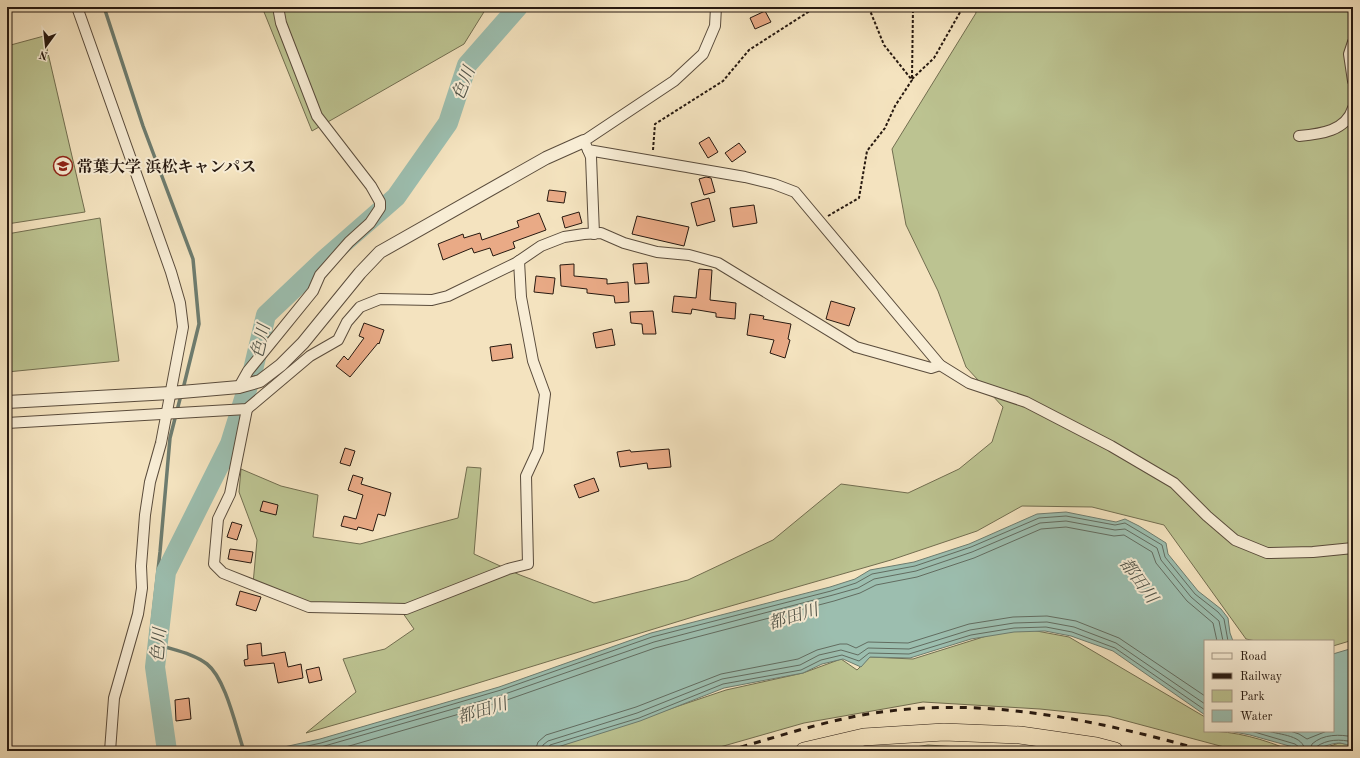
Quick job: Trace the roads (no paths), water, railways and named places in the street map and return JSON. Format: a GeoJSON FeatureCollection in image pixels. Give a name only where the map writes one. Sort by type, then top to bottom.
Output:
{"type":"FeatureCollection","features":[{"type":"Feature","properties":{"kind":"highway"},"geometry":{"type":"LineString","coordinates":[[804,751],[864,737],[944,732],[1020,735],[1096,746],[1115,751]]}},
{"type":"Feature","properties":{"kind":"street"},"geometry":{"type":"LineString","coordinates":[[77,7],[171,272],[180,303],[183,327],[145,515],[141,566],[142,588],[138,614],[114,698],[110,751]]}},
{"type":"Feature","properties":{"kind":"street"},"geometry":{"type":"LineString","coordinates":[[239,386],[248,371],[313,291],[320,275],[349,242],[370,223],[380,208],[380,202],[371,186],[317,116],[281,23],[278,7]]}},
{"type":"Feature","properties":{"kind":"street"},"geometry":{"type":"LineString","coordinates":[[7,402],[170,393],[239,386],[260,381],[281,365],[302,343],[360,273],[380,252],[546,158],[586,146],[674,81],[703,54],[715,26],[716,7]]}},
{"type":"Feature","properties":{"kind":"street"},"geometry":{"type":"LineString","coordinates":[[1353,42],[1349,54],[1353,81]]}},
{"type":"Feature","properties":{"kind":"street"},"geometry":{"type":"LineString","coordinates":[[1299,136],[1316,134],[1337,128],[1350,118],[1353,108]]}},
{"type":"Feature","properties":{"kind":"street"},"geometry":{"type":"LineString","coordinates":[[586,146],[652,161],[745,176],[774,184],[795,192],[940,365],[969,383],[1026,402],[1111,446],[1174,483],[1207,516],[1235,540],[1267,552],[1313,552],[1353,548]]}},
{"type":"Feature","properties":{"kind":"street"},"geometry":{"type":"LineString","coordinates":[[586,146],[592,157],[594,234]]}},
{"type":"Feature","properties":{"kind":"street"},"geometry":{"type":"LineString","coordinates":[[7,423],[247,409],[310,356],[338,340],[347,322],[360,307],[380,300],[432,300],[448,296],[519,261],[541,246],[564,237],[601,233],[624,243],[657,252],[689,255],[718,263],[856,347],[931,368],[940,365]]}},
{"type":"Feature","properties":{"kind":"street"},"geometry":{"type":"LineString","coordinates":[[247,409],[230,494],[218,519],[214,564],[223,573],[309,607],[406,609],[508,569],[528,564],[526,476],[538,450],[545,394],[533,361],[522,297],[519,261]]}},
{"type":"Feature","properties":{"kind":"water","name":"都田川"},"geometry":{"type":"Polygon","coordinates":[[[1066,512],[1116,522],[1125,519],[1166,543],[1168,554],[1198,591],[1221,609],[1228,618],[1233,640],[1204,640],[1204,714],[1113,651],[1071,636],[1045,631],[1014,632],[971,639],[910,658],[870,657],[861,667],[843,659],[822,664],[803,673],[724,688],[640,721],[545,751],[266,751],[320,739],[499,687],[651,633],[830,587],[855,579],[870,570],[914,562],[969,544],[1037,514],[1066,512]]]}},
{"type":"Feature","properties":{"kind":"water"},"geometry":{"type":"Polygon","coordinates":[[[1353,648],[1353,746],[1340,743],[1310,751],[1304,751],[1250,735],[1234,732],[1334,732],[1334,654],[1353,648]]]}},
{"type":"Feature","properties":{"kind":"waterway"},"geometry":{"type":"LineString","coordinates":[[104,7],[143,126],[193,259],[199,324],[183,389]]}},
{"type":"Feature","properties":{"kind":"waterway","name":"色川"},"geometry":{"type":"LineString","coordinates":[[167,751],[155,667],[166,572],[230,444],[253,370],[266,315],[324,260],[396,197],[448,123],[467,65],[518,7]]}},
{"type":"Feature","properties":{"kind":"waterway"},"geometry":{"type":"LineString","coordinates":[[181,395],[170,438],[151,633],[156,644],[196,657],[207,664],[214,671],[230,704],[244,751]]}},
{"type":"Feature","properties":{"kind":"railway"},"geometry":{"type":"LineString","coordinates":[[727,751],[850,717],[911,709],[954,707],[996,709],[1081,721],[1123,729],[1206,751]]}},
{"type":"Feature","properties":{"kind":"place","name":"常葉大学 浜松キャンパス"},"geometry":{"type":"Point","coordinates":[63,166]}}]}
